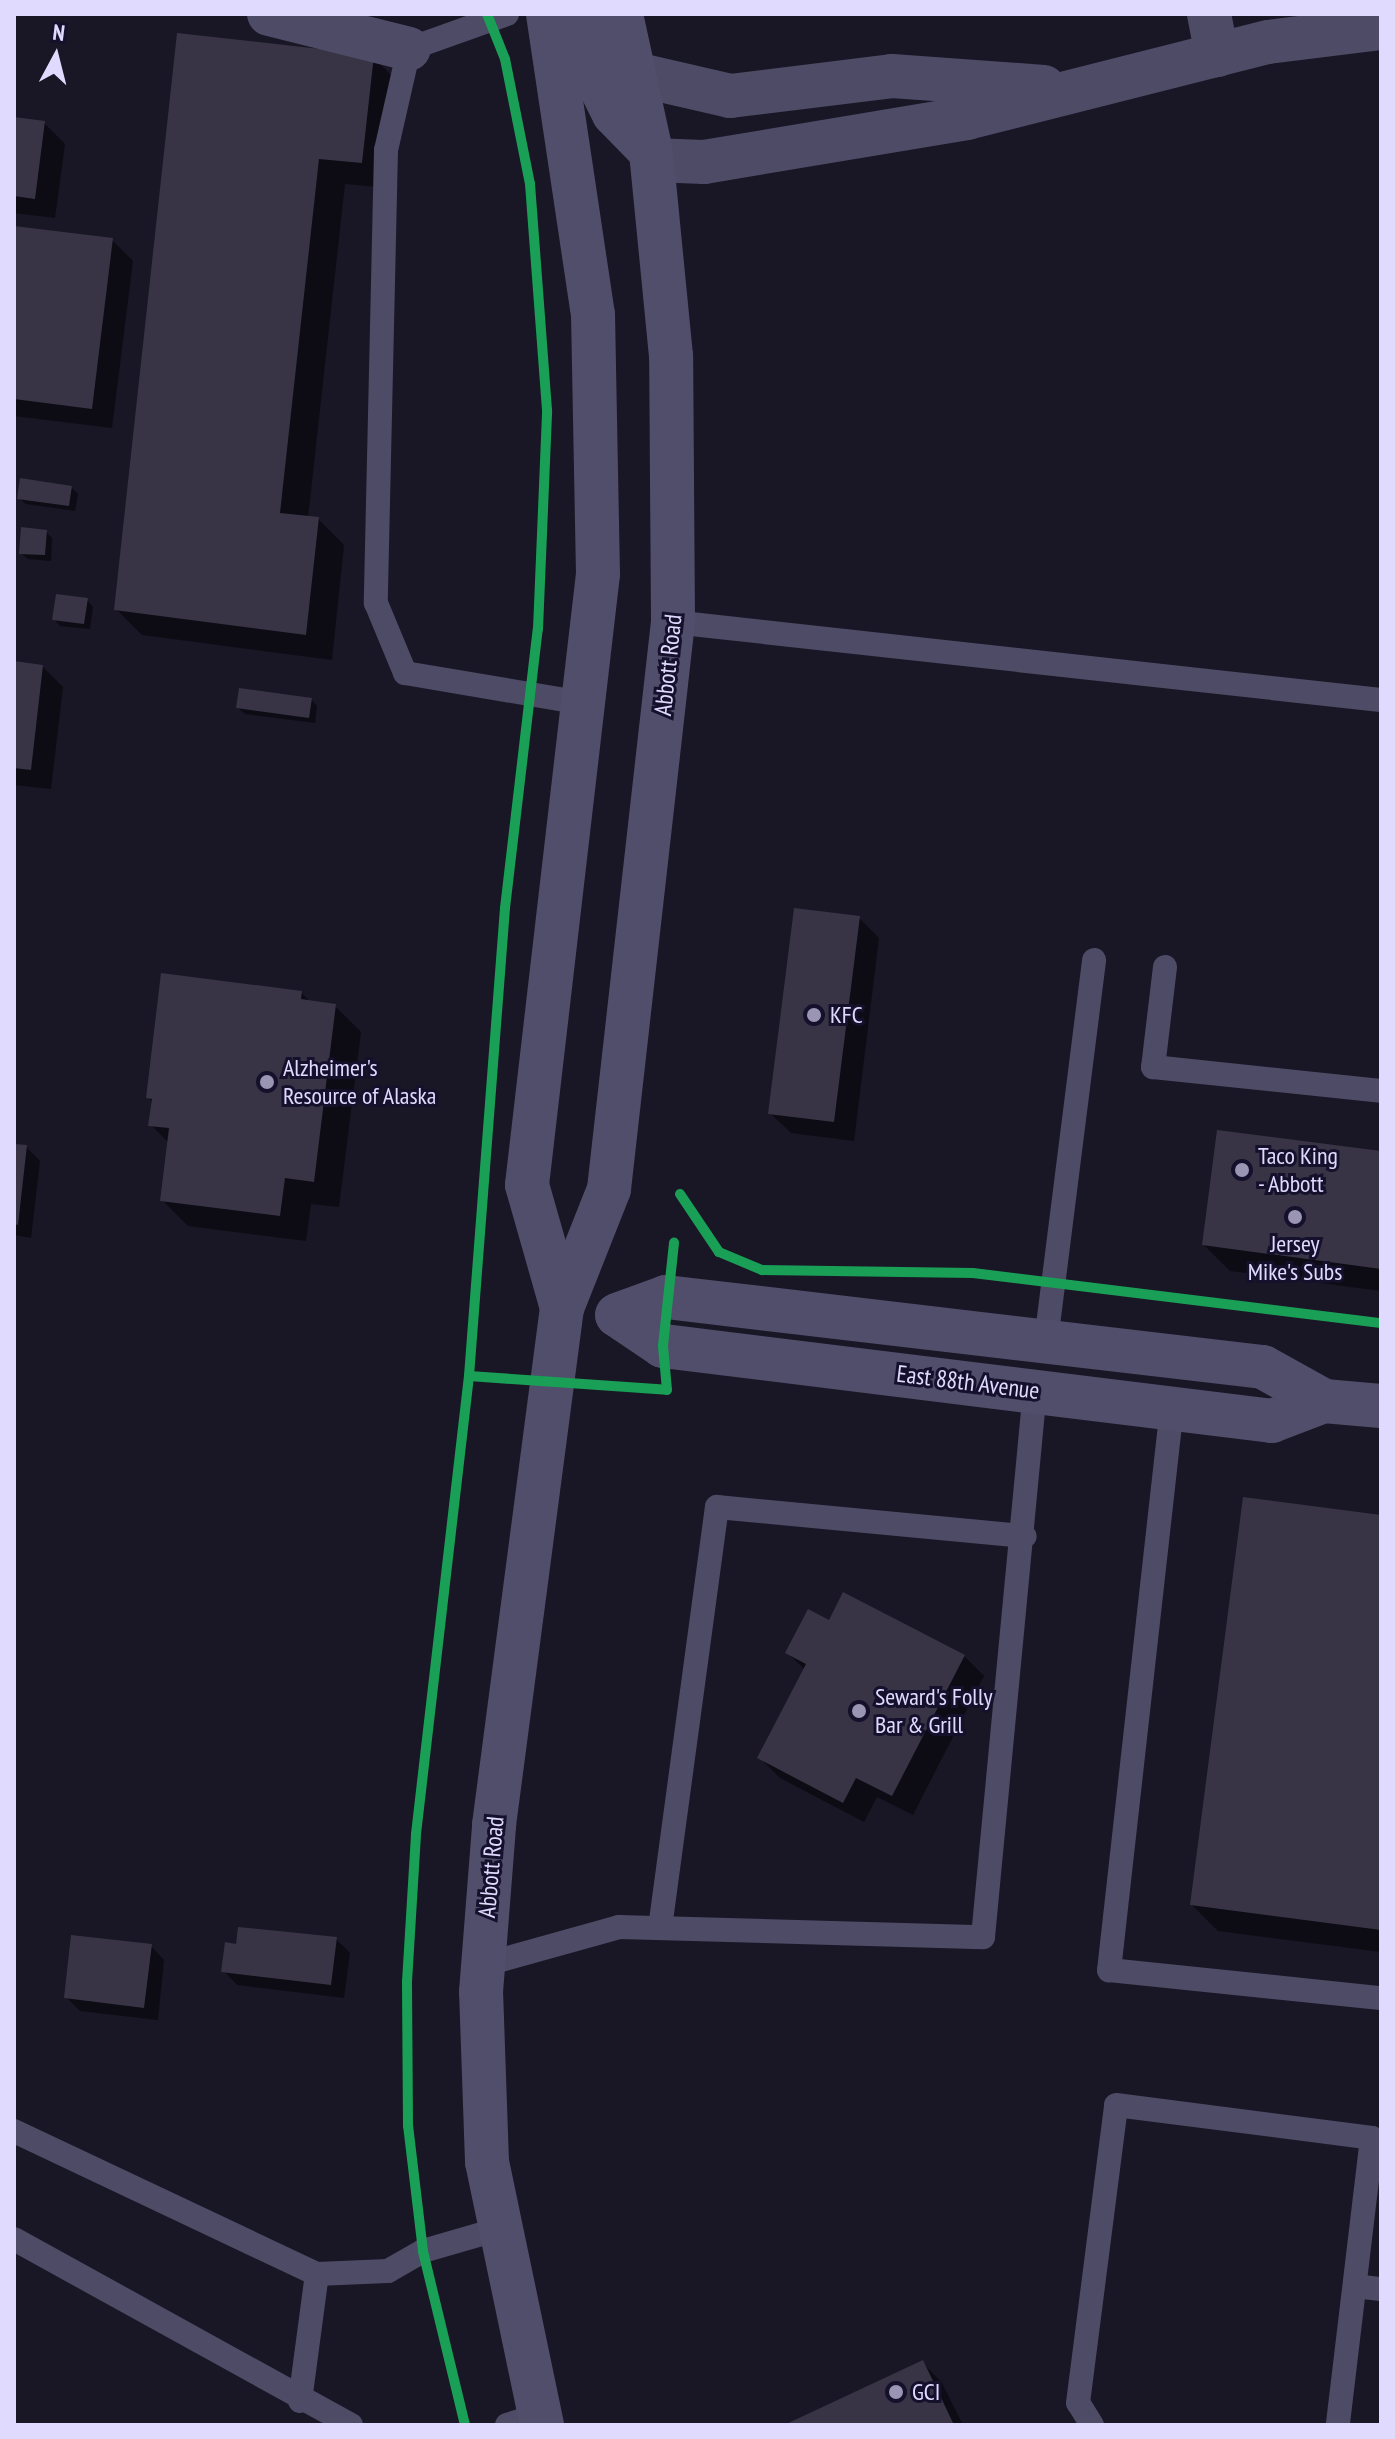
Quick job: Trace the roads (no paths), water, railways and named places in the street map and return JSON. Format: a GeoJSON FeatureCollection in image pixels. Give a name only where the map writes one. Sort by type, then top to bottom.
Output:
{"type":"FeatureCollection","features":[{"type":"Feature","properties":{"kind":"main road","name":"Abbott Road"},"geometry":{"type":"LineString","coordinates":[[548,14],[593,314],[598,574],[527,1185],[562,1308]]}},
{"type":"Feature","properties":{"kind":"main road"},"geometry":{"type":"LineString","coordinates":[[584,14],[595,76],[614,114],[651,156]]}},
{"type":"Feature","properties":{"kind":"main road","name":"Abbott Road"},"geometry":{"type":"LineString","coordinates":[[529,2422],[487,2162],[483,1965],[494,1825],[562,1308],[609,1189],[673,622],[671,356],[651,156],[621,14]]}},
{"type":"Feature","properties":{"kind":"main road","name":"East 88th Avenue"},"geometry":{"type":"LineString","coordinates":[[617,1315],[666,1297],[1046,1341],[1263,1367],[1324,1401],[1381,1406]]}},
{"type":"Feature","properties":{"kind":"main road","name":"East 88th Avenue"},"geometry":{"type":"LineString","coordinates":[[562,1308],[617,1315],[663,1346],[1272,1421],[1324,1401]]}},
{"type":"Feature","properties":{"kind":"street"},"geometry":{"type":"LineString","coordinates":[[269,14],[409,49]]}},
{"type":"Feature","properties":{"kind":"street"},"geometry":{"type":"LineString","coordinates":[[651,156],[704,162],[967,118],[1079,90],[1213,34],[1268,42],[1381,28]]}},
{"type":"Feature","properties":{"kind":"street"},"geometry":{"type":"LineString","coordinates":[[635,74],[730,96],[892,76],[1079,90]]}},
{"type":"Feature","properties":{"kind":"lane"},"geometry":{"type":"LineString","coordinates":[[507,14],[409,49],[386,150],[376,603],[405,673],[583,703]]}},
{"type":"Feature","properties":{"kind":"lane"},"geometry":{"type":"LineString","coordinates":[[673,622],[1381,700]]}},
{"type":"Feature","properties":{"kind":"lane"},"geometry":{"type":"LineString","coordinates":[[1046,1341],[1094,960]]}},
{"type":"Feature","properties":{"kind":"lane"},"geometry":{"type":"LineString","coordinates":[[1165,967],[1153,1067],[1381,1091]]}},
{"type":"Feature","properties":{"kind":"lane"},"geometry":{"type":"LineString","coordinates":[[483,1965],[619,1927],[983,1937],[1025,1536],[1035,1390]]}},
{"type":"Feature","properties":{"kind":"lane"},"geometry":{"type":"LineString","coordinates":[[1172,1407],[1109,1970],[1381,1998]]}},
{"type":"Feature","properties":{"kind":"lane"},"geometry":{"type":"LineString","coordinates":[[660,1928],[717,1507],[1025,1536]]}},
{"type":"Feature","properties":{"kind":"lane"},"geometry":{"type":"LineString","coordinates":[[1092,2425],[1078,2403],[1116,2105],[1372,2138],[1338,2425]]}},
{"type":"Feature","properties":{"kind":"lane"},"geometry":{"type":"LineString","coordinates":[[14,2131],[317,2274],[388,2271],[423,2251],[499,2229]]}},
{"type":"Feature","properties":{"kind":"lane"},"geometry":{"type":"LineString","coordinates":[[14,2239],[300,2401],[351,2425]]}},
{"type":"Feature","properties":{"kind":"lane"},"geometry":{"type":"LineString","coordinates":[[300,2401],[317,2274]]}},
{"type":"Feature","properties":{"kind":"lane"},"geometry":{"type":"LineString","coordinates":[[1355,2286],[1381,2289]]}},
{"type":"Feature","properties":{"kind":"place","name":"KFC"},"geometry":{"type":"Point","coordinates":[814,1015]}},
{"type":"Feature","properties":{"kind":"place","name":"Alzheimer's Resource of Alaska"},"geometry":{"type":"Point","coordinates":[267,1082]}},
{"type":"Feature","properties":{"kind":"place","name":"Taco King - Abbott"},"geometry":{"type":"Point","coordinates":[1242,1170]}},
{"type":"Feature","properties":{"kind":"place","name":"Jersey Mike's Subs"},"geometry":{"type":"Point","coordinates":[1295,1217]}},
{"type":"Feature","properties":{"kind":"place","name":"Seward's Folly Bar & Grill"},"geometry":{"type":"Point","coordinates":[859,1711]}},
{"type":"Feature","properties":{"kind":"place","name":"GCI"},"geometry":{"type":"Point","coordinates":[896,2392]}}]}
